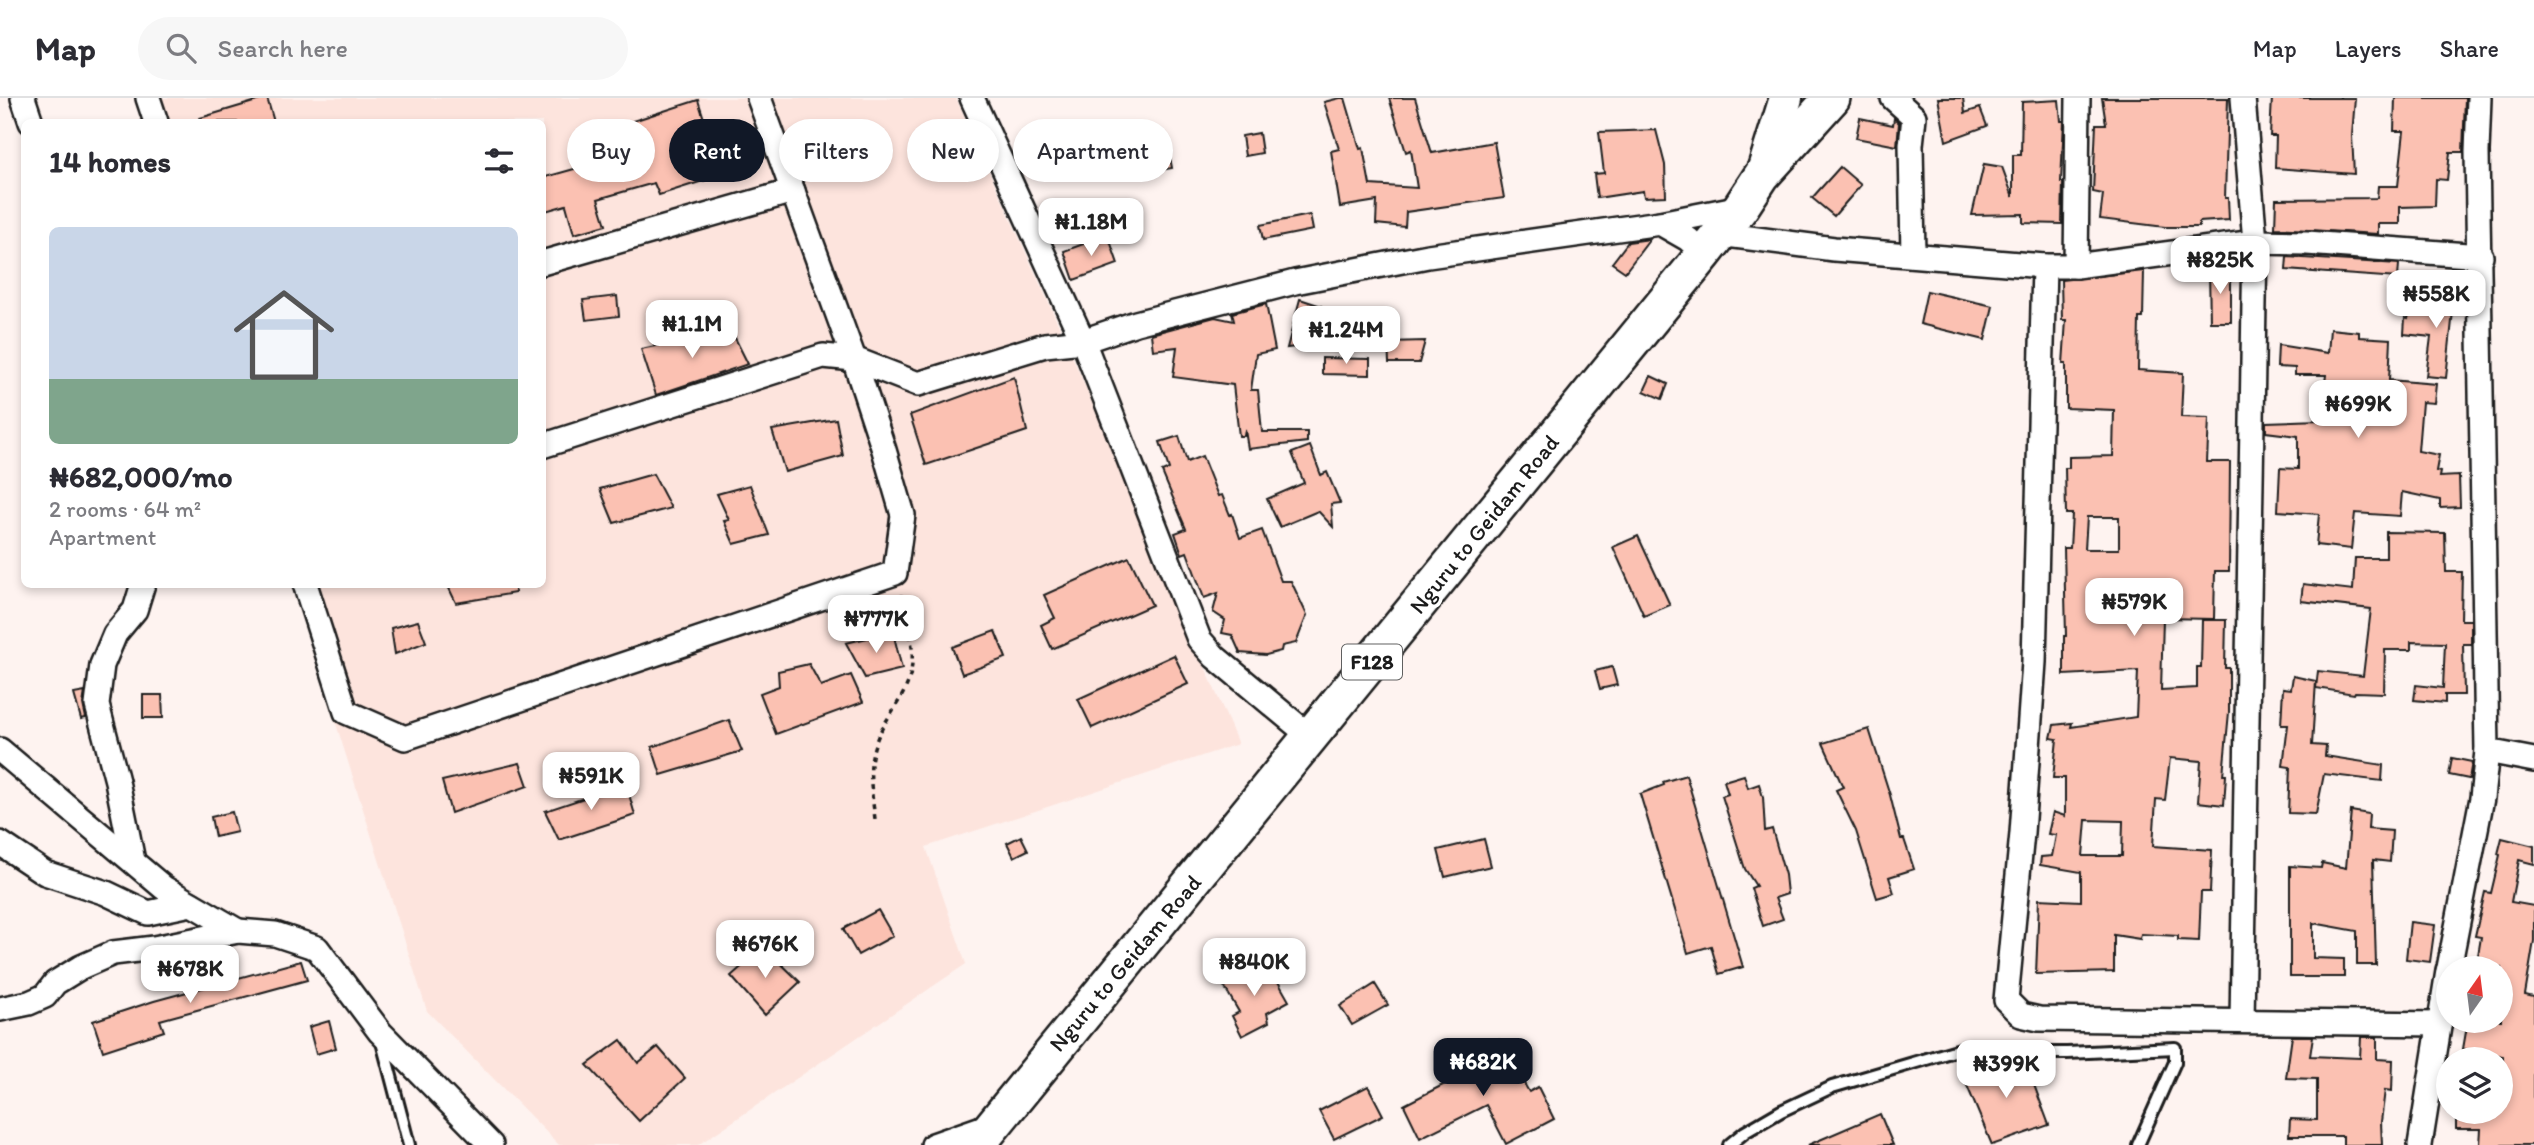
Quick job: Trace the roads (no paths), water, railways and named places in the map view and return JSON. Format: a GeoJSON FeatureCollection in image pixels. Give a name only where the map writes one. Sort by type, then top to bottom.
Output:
{"type":"FeatureCollection","features":[{"type":"Feature","properties":{"kind":"main road"},"geometry":{"type":"LineString","coordinates":[[1762,175],[1786,98]]}},
{"type":"Feature","properties":{"kind":"main road","name":"Nguru to Geidam Road"},"geometry":{"type":"LineString","coordinates":[[985,1134],[1712,244],[1762,175],[1832,98]]}},
{"type":"Feature","properties":{"kind":"street"},"geometry":{"type":"LineString","coordinates":[[23,98],[31,119]]}},
{"type":"Feature","properties":{"kind":"street"},"geometry":{"type":"LineString","coordinates":[[148,98],[155,119]]}},
{"type":"Feature","properties":{"kind":"street"},"geometry":{"type":"LineString","coordinates":[[306,588],[346,712],[405,738],[895,573],[903,515],[854,359],[759,98]]}},
{"type":"Feature","properties":{"kind":"street"},"geometry":{"type":"LineString","coordinates":[[972,98],[1083,341],[1199,639],[1215,657],[1311,737]]}},
{"type":"Feature","properties":{"kind":"street"},"geometry":{"type":"LineString","coordinates":[[1893,98],[1914,117],[1911,145],[1913,255]]}},
{"type":"Feature","properties":{"kind":"street"},"geometry":{"type":"LineString","coordinates":[[2076,266],[2078,98]]}},
{"type":"Feature","properties":{"kind":"street"},"geometry":{"type":"LineString","coordinates":[[2242,1021],[2255,242],[2243,98]]}},
{"type":"Feature","properties":{"kind":"street"},"geometry":{"type":"LineString","coordinates":[[2452,956],[2482,798],[2487,751],[2481,256],[2477,152],[2479,98]]}},
{"type":"Feature","properties":{"kind":"street"},"geometry":{"type":"LineString","coordinates":[[546,262],[793,191]]}},
{"type":"Feature","properties":{"kind":"street"},"geometry":{"type":"LineString","coordinates":[[546,445],[823,356],[854,359],[918,384],[1045,345],[1083,341],[1136,323],[1295,282],[1428,256],[1660,223],[1741,207]]}},
{"type":"Feature","properties":{"kind":"street"},"geometry":{"type":"LineString","coordinates":[[1660,223],[1688,239],[1712,244],[1834,249],[2044,266],[2076,266],[2255,242],[2307,243],[2481,256]]}},
{"type":"Feature","properties":{"kind":"street"},"geometry":{"type":"LineString","coordinates":[[2044,266],[2034,662],[2022,833],[2006,1000],[2021,1015],[2039,1018],[2436,1024]]}},
{"type":"Feature","properties":{"kind":"street"},"geometry":{"type":"LineString","coordinates":[[133,861],[117,781],[97,705],[102,665],[115,634],[135,610],[142,588]]}},
{"type":"Feature","properties":{"kind":"street"},"geometry":{"type":"LineString","coordinates":[[0,750],[164,888],[238,931]]}},
{"type":"Feature","properties":{"kind":"street"},"geometry":{"type":"LineString","coordinates":[[2487,751],[2534,760]]}},
{"type":"Feature","properties":{"kind":"street"},"geometry":{"type":"LineString","coordinates":[[0,843],[45,873],[106,892],[148,913],[191,904]]}},
{"type":"Feature","properties":{"kind":"street"},"geometry":{"type":"LineString","coordinates":[[0,1009],[29,1003],[45,996],[55,984],[81,967],[113,953],[154,948],[238,931],[275,934],[317,948],[380,1032],[491,1145]]}},
{"type":"Feature","properties":{"kind":"street"},"geometry":{"type":"LineString","coordinates":[[2420,1145],[2438,1033]]}},
{"type":"Feature","properties":{"kind":"street"},"geometry":{"type":"LineString","coordinates":[[933,1145],[985,1134]]}},
{"type":"Feature","properties":{"kind":"lane"},"geometry":{"type":"LineString","coordinates":[[380,1032],[409,1145]]}},
{"type":"Feature","properties":{"kind":"lane"},"geometry":{"type":"LineString","coordinates":[[1729,1145],[1745,1132],[1781,1111],[1832,1087],[1964,1048],[1995,1047],[2021,1053],[2175,1048],[2175,1062],[2139,1144]]}}]}
